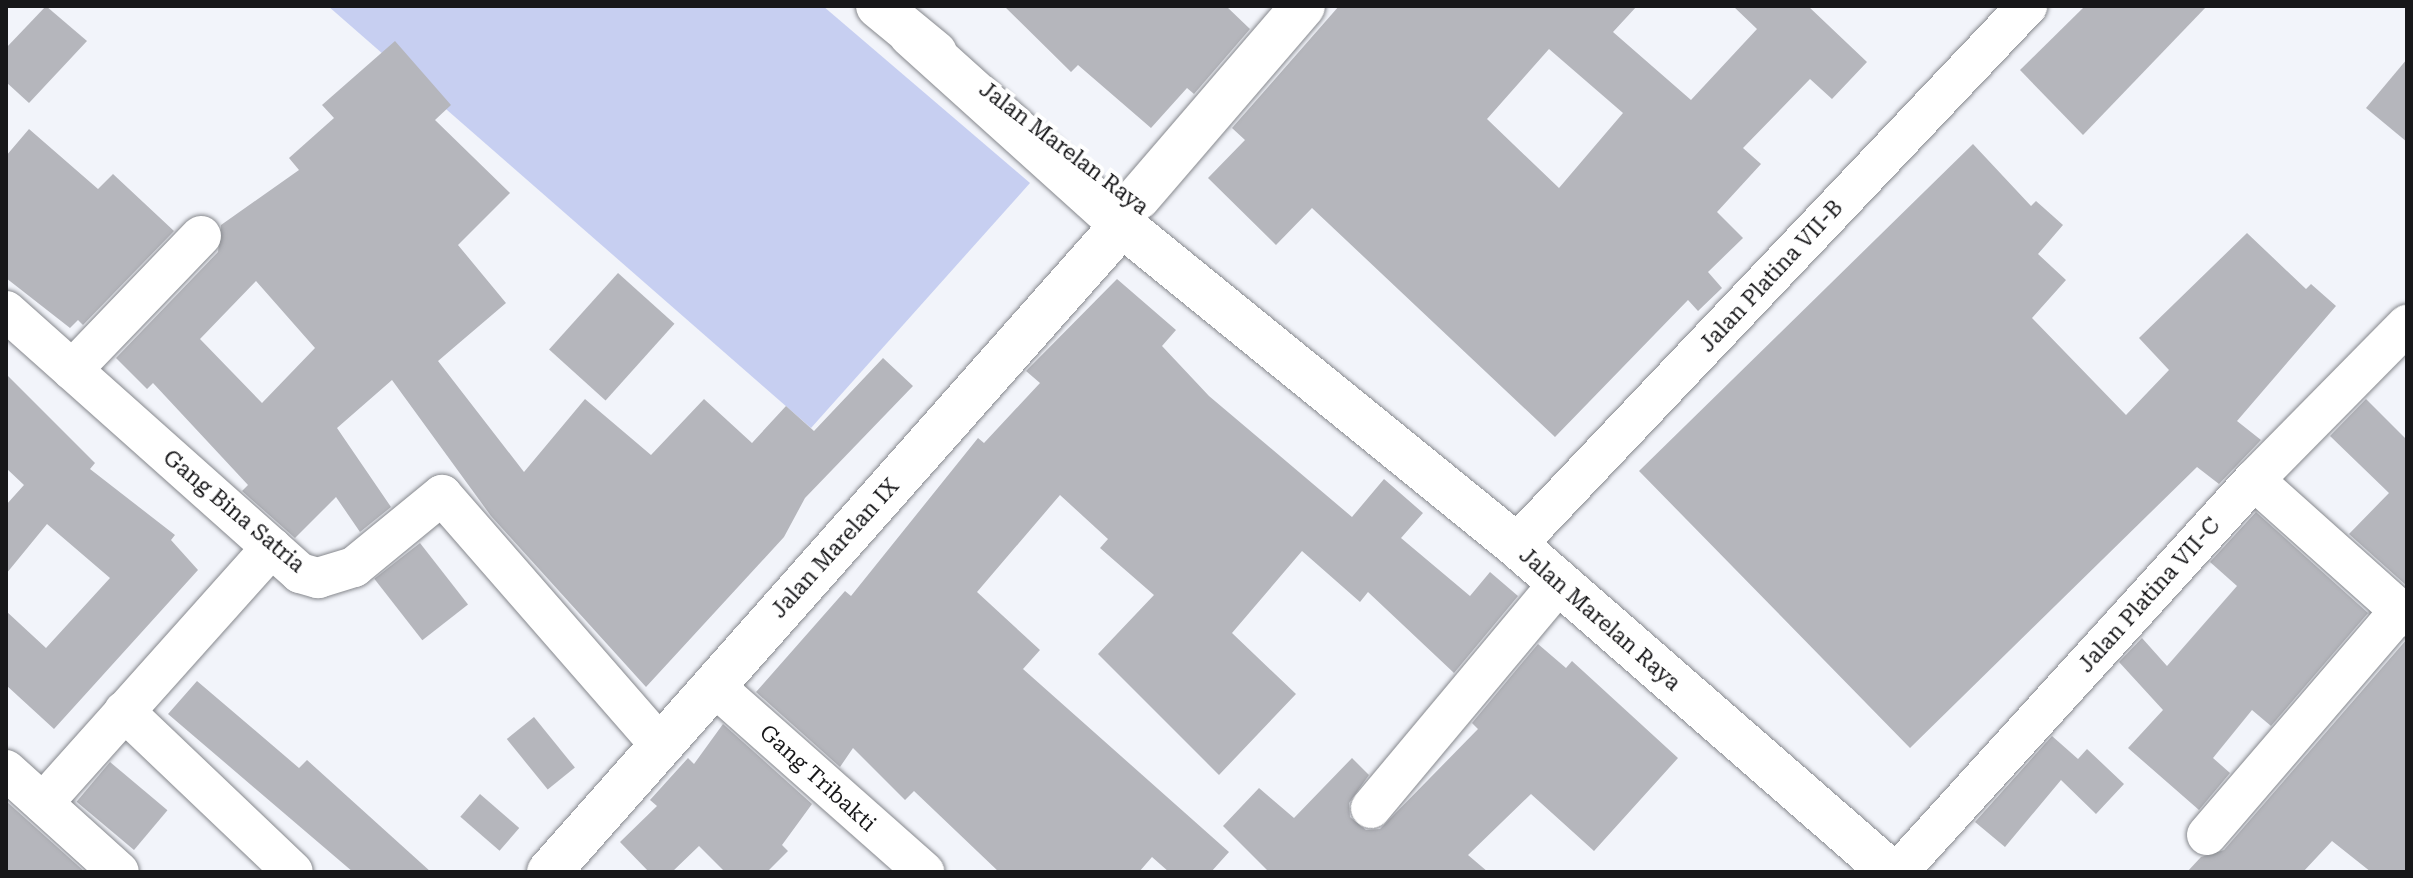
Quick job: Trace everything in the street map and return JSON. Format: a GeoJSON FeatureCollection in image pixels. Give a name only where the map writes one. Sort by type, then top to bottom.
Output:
{"type":"FeatureCollection","features":[{"type":"Feature","properties":{"kind":"main road","name":"Jalan Marelan Raya"},"geometry":{"type":"LineString","coordinates":[[878,6],[1130,212],[1303,372],[1516,545],[1891,872]]}},
{"type":"Feature","properties":{"kind":"main road","name":"Jalan Marelan IX"},"geometry":{"type":"LineString","coordinates":[[566,866],[660,745],[1130,212],[1287,12]]}},
{"type":"Feature","properties":{"kind":"street","name":"Jalan Platina VII-B"},"geometry":{"type":"LineString","coordinates":[[1516,545],[2027,6]]}},
{"type":"Feature","properties":{"kind":"street"},"geometry":{"type":"LineString","coordinates":[[72,370],[201,236]]}},
{"type":"Feature","properties":{"kind":"street","name":"Gang Bina Satria"},"geometry":{"type":"LineString","coordinates":[[6,311],[300,573],[333,575],[377,552],[442,495],[660,745]]}},
{"type":"Feature","properties":{"kind":"street","name":"Jalan Platina VII-C"},"geometry":{"type":"LineString","coordinates":[[1898,872],[2254,480],[2407,325]]}},
{"type":"Feature","properties":{"kind":"street"},"geometry":{"type":"LineString","coordinates":[[2207,835],[2404,614],[2254,480]]}},
{"type":"Feature","properties":{"kind":"street"},"geometry":{"type":"LineString","coordinates":[[43,803],[272,547]]}},
{"type":"Feature","properties":{"kind":"street"},"geometry":{"type":"LineString","coordinates":[[1371,808],[1559,583]]}},
{"type":"Feature","properties":{"kind":"street","name":"Gang Tribakti"},"geometry":{"type":"LineString","coordinates":[[713,685],[924,872]]}},
{"type":"Feature","properties":{"kind":"street"},"geometry":{"type":"LineString","coordinates":[[124,711],[293,872]]}},
{"type":"Feature","properties":{"kind":"street"},"geometry":{"type":"LineString","coordinates":[[6,770],[119,872]]}},
{"type":"Feature","properties":{"kind":"shaded area"},"geometry":{"type":"Polygon","coordinates":[[[328,6],[823,6],[1030,183],[811,428],[328,6]]]}},
{"type":"Feature","properties":{"kind":"building"},"geometry":{"type":"Polygon","coordinates":[[[46,6],[87,41],[29,103],[6,82],[6,48],[46,6]]]}},
{"type":"Feature","properties":{"kind":"building"},"geometry":{"type":"Polygon","coordinates":[[[1004,6],[1226,6],[1250,29],[1194,94],[1187,88],[1151,128],[1078,65],[1071,72],[1004,6]]]}},
{"type":"Feature","properties":{"kind":"building"},"geometry":{"type":"Polygon","coordinates":[[[1339,6],[1637,6],[1613,32],[1691,100],[1757,29],[1733,6],[1808,6],[1867,62],[1832,99],[1810,79],[1743,148],[1761,164],[1717,212],[1743,238],[1708,272],[1722,288],[1698,311],[1688,300],[1555,437],[1312,208],[1276,245],[1208,178],[1245,140],[1232,128],[1339,6]],[[1549,49],[1487,119],[1559,188],[1623,113],[1549,49]]]}},
{"type":"Feature","properties":{"kind":"building"},"geometry":{"type":"Polygon","coordinates":[[[2085,6],[2207,6],[2083,135],[2020,70],[2085,6]]]}},
{"type":"Feature","properties":{"kind":"building"},"geometry":{"type":"Polygon","coordinates":[[[395,41],[451,105],[435,120],[510,193],[458,245],[506,303],[438,361],[524,472],[585,399],[651,455],[704,399],[752,443],[786,406],[814,431],[883,358],[913,386],[805,498],[784,537],[646,687],[491,516],[392,380],[337,428],[391,507],[360,532],[336,497],[295,538],[242,491],[248,485],[153,383],[147,389],[116,358],[218,252],[221,225],[299,170],[289,158],[334,118],[322,105],[395,41]],[[256,281],[200,339],[262,403],[315,348],[256,281]]]}},
{"type":"Feature","properties":{"kind":"building"},"geometry":{"type":"Polygon","coordinates":[[[2407,59],[2407,142],[2366,108],[2407,59]]]}},
{"type":"Feature","properties":{"kind":"building"},"geometry":{"type":"Polygon","coordinates":[[[29,129],[98,189],[113,174],[174,231],[83,325],[78,320],[70,328],[6,278],[6,156],[29,129]]]}},
{"type":"Feature","properties":{"kind":"building"},"geometry":{"type":"Polygon","coordinates":[[[1973,144],[2031,206],[2036,201],[2063,225],[2038,254],[2066,280],[2032,318],[2126,415],[2169,370],[2139,338],[2247,233],[2306,289],[2311,284],[2336,306],[2237,421],[2261,440],[2219,484],[2197,467],[1910,748],[1639,471],[1973,144]]]}},
{"type":"Feature","properties":{"kind":"building"},"geometry":{"type":"Polygon","coordinates":[[[618,273],[674,324],[606,400],[549,350],[618,273]]]}},
{"type":"Feature","properties":{"kind":"building"},"geometry":{"type":"Polygon","coordinates":[[[1117,279],[1176,330],[1162,346],[1209,396],[1352,517],[1384,479],[1423,513],[1401,538],[1470,596],[1490,572],[1518,596],[1454,673],[1368,592],[1360,602],[1302,551],[1232,633],[1296,694],[1219,775],[1098,654],[1154,595],[1100,548],[1108,539],[1060,495],[977,592],[1040,650],[1023,669],[1229,852],[1211,872],[1169,872],[1152,857],[1139,872],[999,872],[914,791],[905,800],[853,748],[840,767],[756,692],[845,591],[851,596],[978,438],[984,443],[1040,383],[1026,371],[1117,279]]]}},
{"type":"Feature","properties":{"kind":"building"},"geometry":{"type":"Polygon","coordinates":[[[6,374],[95,463],[90,469],[175,535],[171,540],[198,570],[54,729],[6,685],[6,611],[46,648],[110,578],[47,524],[6,574],[6,505],[24,485],[6,468],[6,374]]]}},
{"type":"Feature","properties":{"kind":"building"},"geometry":{"type":"Polygon","coordinates":[[[2366,399],[2407,440],[2407,586],[2349,534],[2389,493],[2330,436],[2366,399]]]}},
{"type":"Feature","properties":{"kind":"building"},"geometry":{"type":"Polygon","coordinates":[[[2256,512],[2368,613],[2271,726],[2252,710],[2213,758],[2230,773],[2199,810],[2128,748],[2163,710],[2119,662],[2142,638],[2167,666],[2237,586],[2210,562],[2256,512]]]}},
{"type":"Feature","properties":{"kind":"building"},"geometry":{"type":"Polygon","coordinates":[[[420,543],[468,604],[422,640],[374,579],[420,543]]]}},
{"type":"Feature","properties":{"kind":"building"},"geometry":{"type":"Polygon","coordinates":[[[2407,639],[2407,872],[2371,872],[2332,841],[2303,872],[2187,872],[2201,857],[2224,850],[2407,639]]]}},
{"type":"Feature","properties":{"kind":"building"},"geometry":{"type":"Polygon","coordinates":[[[1538,644],[1566,668],[1572,661],[1678,758],[1594,851],[1531,794],[1468,855],[1488,872],[1269,872],[1223,826],[1259,788],[1294,818],[1352,758],[1369,775],[1349,803],[1350,817],[1366,830],[1380,829],[1478,729],[1472,723],[1538,644]]]}},
{"type":"Feature","properties":{"kind":"building"},"geometry":{"type":"Polygon","coordinates":[[[197,681],[299,768],[307,760],[431,872],[353,872],[168,714],[197,681]]]}},
{"type":"Feature","properties":{"kind":"building"},"geometry":{"type":"Polygon","coordinates":[[[534,717],[575,768],[548,790],[507,739],[534,717]]]}},
{"type":"Feature","properties":{"kind":"building"},"geometry":{"type":"Polygon","coordinates":[[[723,724],[812,804],[782,845],[788,851],[767,872],[725,872],[699,846],[672,872],[649,872],[620,842],[657,806],[650,800],[688,758],[694,764],[723,724]]]}},
{"type":"Feature","properties":{"kind":"building"},"geometry":{"type":"Polygon","coordinates":[[[2052,736],[2078,759],[2087,749],[2124,784],[2096,814],[2061,780],[2005,847],[1975,822],[2052,736]]]}},
{"type":"Feature","properties":{"kind":"building"},"geometry":{"type":"Polygon","coordinates":[[[110,762],[167,810],[134,850],[77,802],[110,762]]]}},
{"type":"Feature","properties":{"kind":"building"},"geometry":{"type":"Polygon","coordinates":[[[480,794],[519,828],[500,851],[460,817],[480,794]]]}},
{"type":"Feature","properties":{"kind":"building"},"geometry":{"type":"Polygon","coordinates":[[[6,801],[85,872],[6,872],[6,801]]]}}]}
